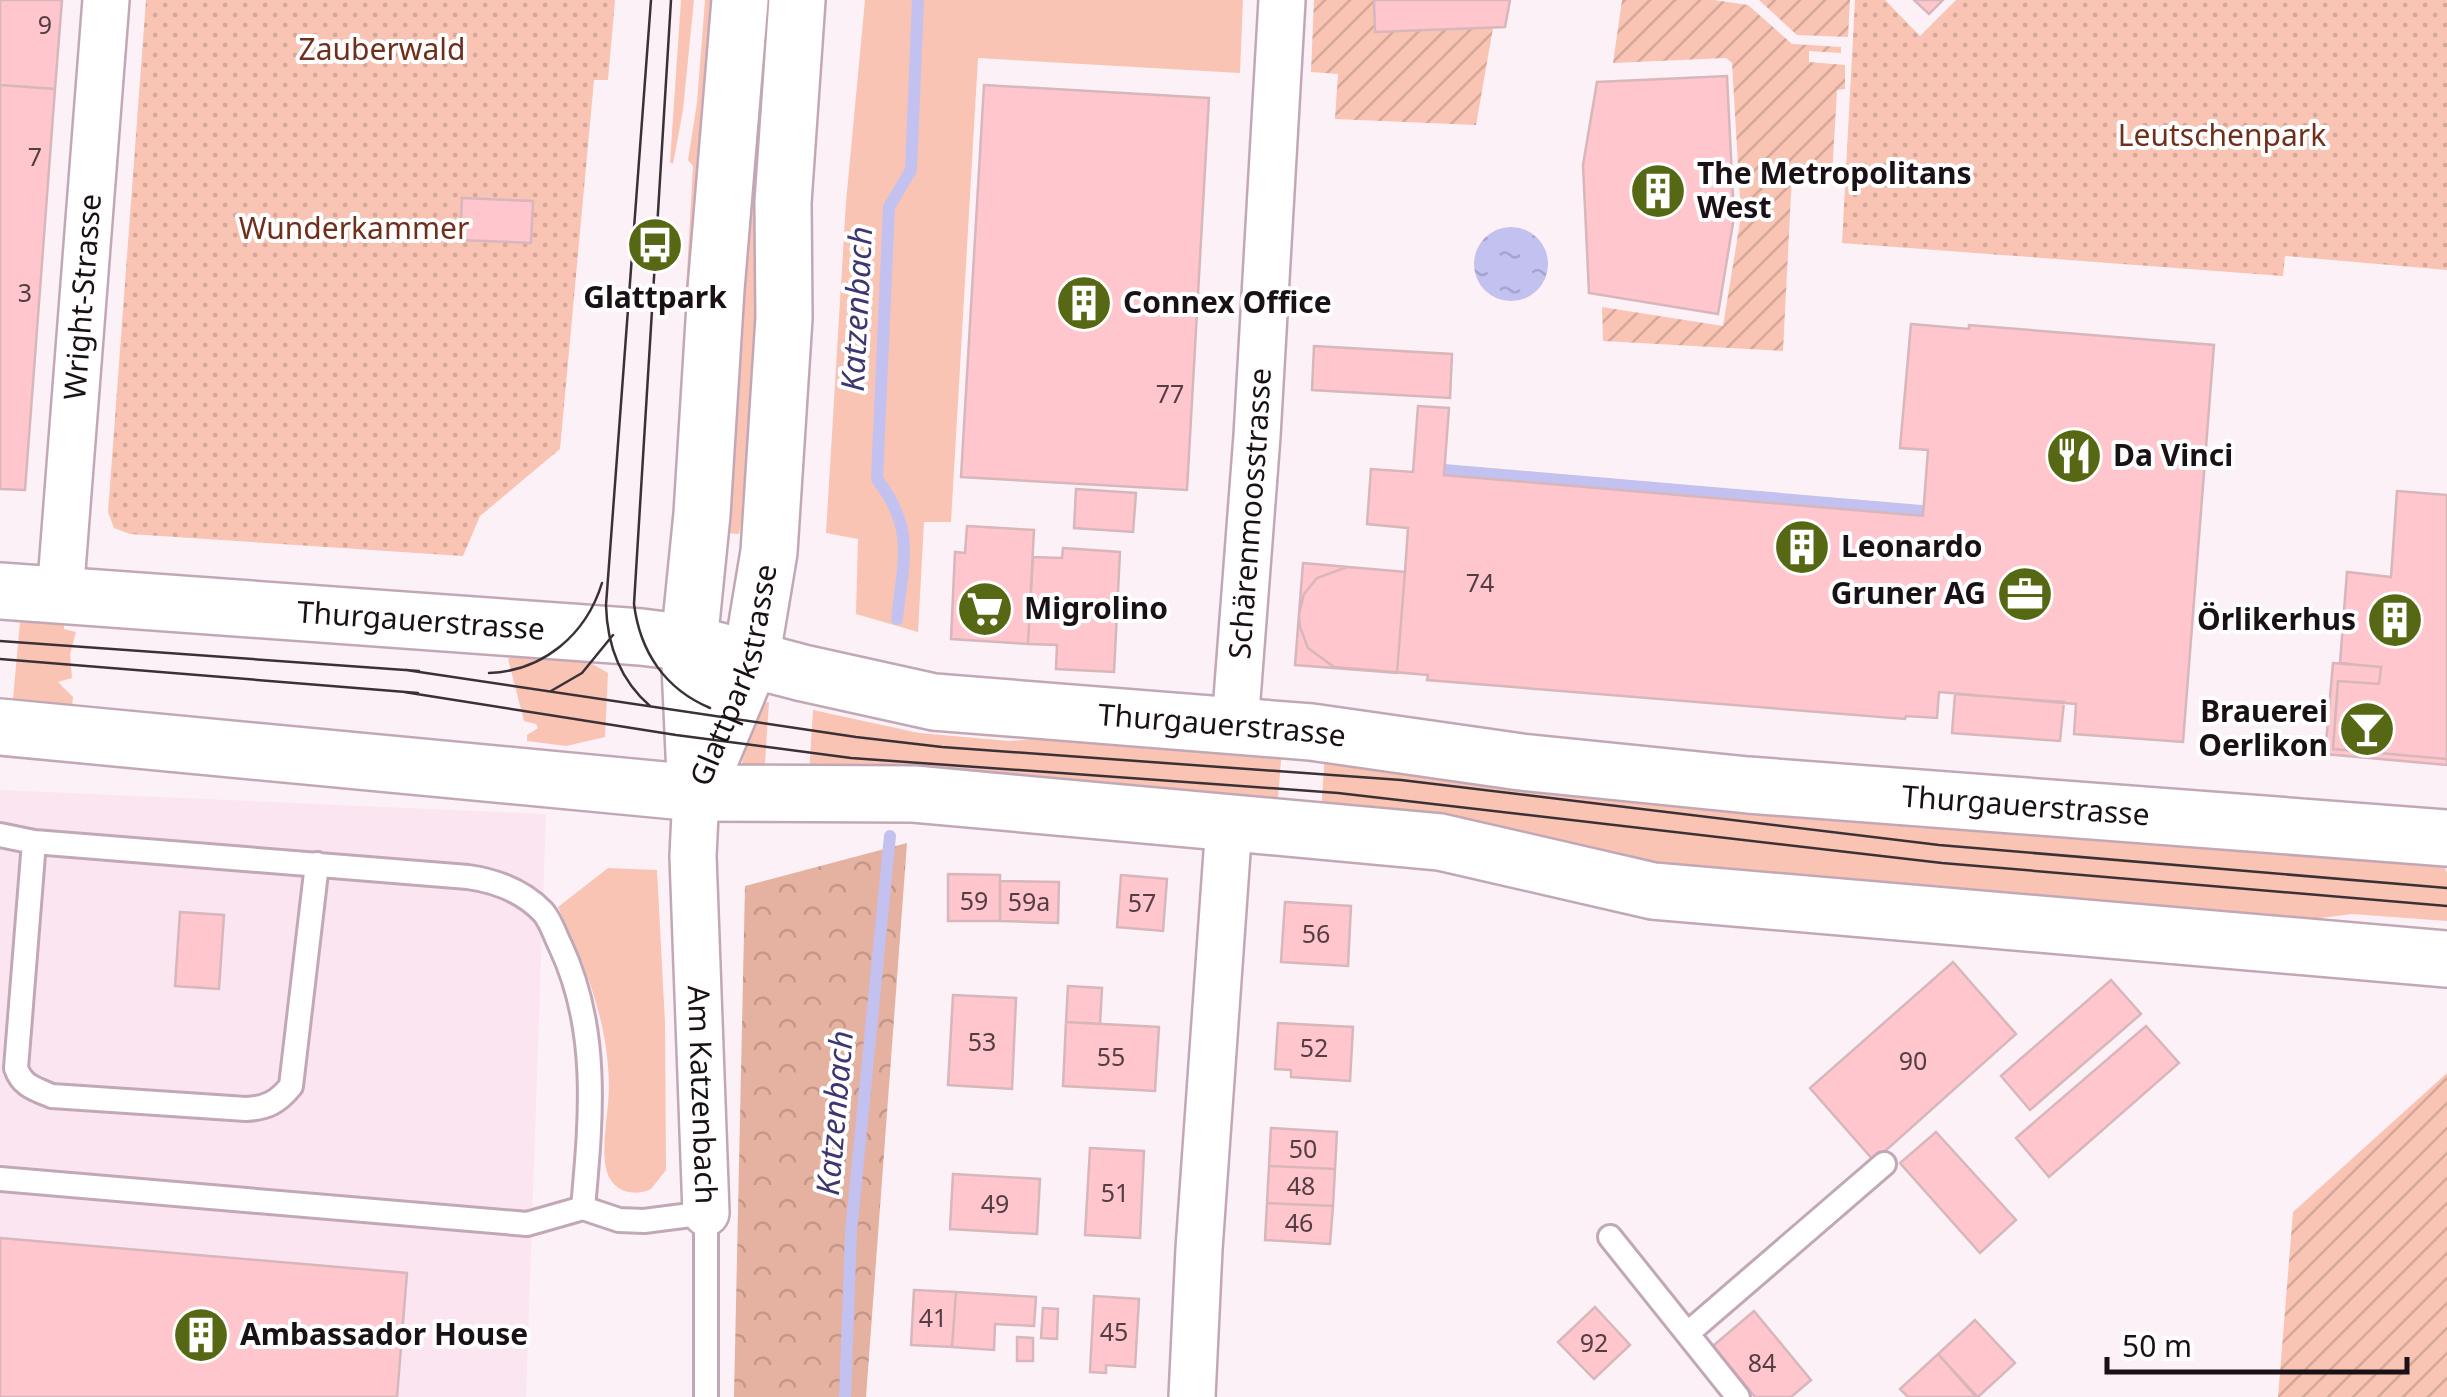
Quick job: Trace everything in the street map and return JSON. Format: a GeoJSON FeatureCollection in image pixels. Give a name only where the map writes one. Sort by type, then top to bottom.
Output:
{"type":"FeatureCollection","features":[{"type":"Feature","properties":{"kind":"main road","name":"Glattparkstrasse"},"geometry":{"type":"LineString","coordinates":[[696,793],[689,643],[700,545],[740,0]]}},
{"type":"Feature","properties":{"kind":"main road","name":"Glattparkstrasse"},"geometry":{"type":"LineString","coordinates":[[696,793],[750,660],[769,552],[784,318],[783,202],[798,0]]}},
{"type":"Feature","properties":{"kind":"main road","name":"Thurgauerstrasse"},"geometry":{"type":"LineString","coordinates":[[0,591],[641,637],[689,643],[934,702],[1235,724],[1522,762],[1748,785],[2447,838]]}},
{"type":"Feature","properties":{"kind":"main road"},"geometry":{"type":"LineString","coordinates":[[0,728],[696,793],[914,794],[1440,842],[1652,891],[2435,954]]}},
{"type":"Feature","properties":{"kind":"street","name":"Wright-Strasse"},"geometry":{"type":"LineString","coordinates":[[60,596],[106,0]]}},
{"type":"Feature","properties":{"kind":"street","name":"Schärenmoosstrasse"},"geometry":{"type":"LineString","coordinates":[[1235,724],[1256,452],[1282,0]]}},
{"type":"Feature","properties":{"kind":"street","name":"Am Katzenbach"},"geometry":{"type":"LineString","coordinates":[[696,793],[694,856],[706,1213]]}},
{"type":"Feature","properties":{"kind":"street"},"geometry":{"type":"LineString","coordinates":[[1192,1397],[1229,824]]}},
{"type":"Feature","properties":{"kind":"lane"},"geometry":{"type":"LineString","coordinates":[[0,835],[34,842],[491,880],[511,888],[546,914],[569,964],[590,1054],[584,1208]]}},
{"type":"Feature","properties":{"kind":"lane"},"geometry":{"type":"LineString","coordinates":[[34,842],[16,1068],[28,1087],[52,1096],[246,1109],[264,1108],[281,1099],[291,1086],[317,864]]}},
{"type":"Feature","properties":{"kind":"lane"},"geometry":{"type":"LineString","coordinates":[[1688,1334],[1884,1164]]}},
{"type":"Feature","properties":{"kind":"lane"},"geometry":{"type":"LineString","coordinates":[[0,1180],[526,1224],[584,1208],[618,1220],[644,1221],[706,1213]]}},
{"type":"Feature","properties":{"kind":"lane","name":"Am Katzenbach"},"geometry":{"type":"LineString","coordinates":[[706,1213],[706,1397]]}},
{"type":"Feature","properties":{"kind":"lane"},"geometry":{"type":"LineString","coordinates":[[1610,1237],[1738,1397]]}},
{"type":"Feature","properties":{"kind":"shaded area"},"geometry":{"type":"Polygon","coordinates":[[[0,790],[546,814],[526,1397],[0,1397],[0,790]]]}},
{"type":"Feature","properties":{"kind":"green space","name":"Wunderkammer"},"geometry":{"type":"Polygon","coordinates":[[[146,0],[615,0],[608,80],[594,80],[560,449],[480,516],[463,556],[130,534],[114,528],[108,512],[146,0]]]}},
{"type":"Feature","properties":{"kind":"green space"},"geometry":{"type":"Polygon","coordinates":[[[681,0],[694,0],[683,110],[673,164],[670,162],[681,0]]]}},
{"type":"Feature","properties":{"kind":"green space"},"geometry":{"type":"Polygon","coordinates":[[[705,0],[724,0],[704,221],[686,291],[693,166],[688,160],[705,0]]]}},
{"type":"Feature","properties":{"kind":"green space"},"geometry":{"type":"Polygon","coordinates":[[[754,0],[773,0],[757,432],[739,534],[725,533],[754,0]]]}},
{"type":"Feature","properties":{"kind":"green space"},"geometry":{"type":"Polygon","coordinates":[[[865,0],[1243,0],[1240,73],[978,58],[951,522],[924,522],[918,632],[856,614],[858,539],[826,533],[846,202],[865,0]]]}},
{"type":"Feature","properties":{"kind":"green space"},"geometry":{"type":"Polygon","coordinates":[[[1314,0],[1374,0],[1376,32],[1493,28],[1476,125],[1335,119],[1338,74],[1311,72],[1314,0]]]}},
{"type":"Feature","properties":{"kind":"green space"},"geometry":{"type":"Polygon","coordinates":[[[1622,0],[1714,0],[1748,5],[1792,44],[1841,47],[1841,53],[1809,51],[1809,62],[1845,65],[1845,89],[1837,90],[1832,176],[1792,175],[1783,351],[1603,341],[1602,307],[1723,326],[1741,216],[1732,63],[1726,58],[1613,63],[1622,0]]]}},
{"type":"Feature","properties":{"kind":"green space"},"geometry":{"type":"Polygon","coordinates":[[[1759,0],[1850,0],[1848,37],[1797,35],[1759,0]]]}},
{"type":"Feature","properties":{"kind":"green space","name":"Leutschenpark"},"geometry":{"type":"Polygon","coordinates":[[[1855,0],[1885,0],[1920,36],[1956,0],[2447,0],[2447,270],[2285,256],[2283,276],[1842,243],[1855,0]]]}},
{"type":"Feature","properties":{"kind":"green space"},"geometry":{"type":"Polygon","coordinates":[[[21,611],[64,623],[64,629],[76,632],[70,654],[72,678],[58,682],[73,697],[71,714],[12,710],[21,611]]]}},
{"type":"Feature","properties":{"kind":"green space"},"geometry":{"type":"Polygon","coordinates":[[[517,655],[584,659],[608,673],[605,737],[566,746],[527,741],[527,735],[538,728],[524,721],[508,659],[517,655]]]}},
{"type":"Feature","properties":{"kind":"green space"},"geometry":{"type":"Polygon","coordinates":[[[769,702],[764,778],[741,768],[754,703],[769,702]]]}},
{"type":"Feature","properties":{"kind":"green space"},"geometry":{"type":"Polygon","coordinates":[[[813,710],[919,733],[1009,741],[1100,734],[1282,749],[1277,810],[809,775],[813,710]]]}},
{"type":"Feature","properties":{"kind":"green space"},"geometry":{"type":"Polygon","coordinates":[[[1325,754],[2441,857],[2447,873],[2447,921],[2352,914],[2289,922],[1754,882],[1321,812],[1325,754]]]}},
{"type":"Feature","properties":{"kind":"green space"},"geometry":{"type":"Polygon","coordinates":[[[907,843],[866,1397],[734,1397],[745,886],[907,843]]]}},
{"type":"Feature","properties":{"kind":"green space"},"geometry":{"type":"Polygon","coordinates":[[[608,868],[657,870],[665,1023],[666,1170],[651,1189],[638,1193],[619,1188],[607,1172],[608,1062],[600,1016],[558,907],[608,868]]]}},
{"type":"Feature","properties":{"kind":"green space"},"geometry":{"type":"Polygon","coordinates":[[[2447,1073],[2447,1397],[2278,1397],[2293,1212],[2447,1073]]]}},
{"type":"Feature","properties":{"kind":"water"},"geometry":{"type":"Polygon","coordinates":[[[1511,227],[1537,238],[1548,264],[1537,290],[1511,301],[1485,290],[1474,264],[1485,238],[1511,227]]]}},
{"type":"Feature","properties":{"kind":"building"},"geometry":{"type":"Polygon","coordinates":[[[0,0],[62,0],[55,89],[0,85],[0,0]]]}},
{"type":"Feature","properties":{"kind":"building"},"geometry":{"type":"Polygon","coordinates":[[[1374,0],[1510,0],[1505,27],[1375,32],[1374,0]]]}},
{"type":"Feature","properties":{"kind":"building"},"geometry":{"type":"Polygon","coordinates":[[[1914,0],[1943,0],[1929,14],[1914,0]]]}},
{"type":"Feature","properties":{"kind":"building","name":"The Metropolitans West"},"geometry":{"type":"Polygon","coordinates":[[[1727,76],[1734,217],[1718,314],[1589,293],[1583,165],[1597,82],[1727,76]]]}},
{"type":"Feature","properties":{"kind":"building"},"geometry":{"type":"Polygon","coordinates":[[[0,85],[55,89],[25,490],[0,489],[0,85]]]}},
{"type":"Feature","properties":{"kind":"building","name":"Connex Office"},"geometry":{"type":"Polygon","coordinates":[[[984,85],[1209,98],[1187,490],[961,477],[984,85]]]}},
{"type":"Feature","properties":{"kind":"building"},"geometry":{"type":"Polygon","coordinates":[[[462,198],[533,201],[531,243],[460,240],[462,198]]]}},
{"type":"Feature","properties":{"kind":"building","name":"Leonardo"},"geometry":{"type":"Polygon","coordinates":[[[1911,324],[1969,329],[1969,325],[2214,345],[2183,742],[2074,734],[2076,704],[1939,692],[1937,718],[1905,719],[1427,680],[1428,675],[1334,667],[1308,648],[1299,614],[1304,594],[1317,578],[1347,567],[1405,572],[1408,528],[1367,524],[1371,469],[1413,472],[1418,406],[1449,408],[1444,475],[1923,516],[1928,450],[1900,448],[1911,324]]]}},
{"type":"Feature","properties":{"kind":"building"},"geometry":{"type":"Polygon","coordinates":[[[1314,346],[1452,354],[1450,398],[1312,390],[1314,346]]]}},
{"type":"Feature","properties":{"kind":"building"},"geometry":{"type":"Polygon","coordinates":[[[1076,489],[1136,493],[1133,532],[1074,528],[1076,489]]]}},
{"type":"Feature","properties":{"kind":"building","name":"Örlikerhus"},"geometry":{"type":"Polygon","coordinates":[[[2397,491],[2447,495],[2447,759],[2333,749],[2338,681],[2379,684],[2381,667],[2340,663],[2347,572],[2391,577],[2397,491]]]}},
{"type":"Feature","properties":{"kind":"building"},"geometry":{"type":"Polygon","coordinates":[[[967,526],[1034,530],[1028,644],[951,639],[955,552],[965,553],[967,526]]]}},
{"type":"Feature","properties":{"kind":"building"},"geometry":{"type":"Polygon","coordinates":[[[1063,548],[1120,552],[1114,672],[1056,669],[1057,645],[1028,644],[1033,557],[1062,558],[1063,548]]]}},
{"type":"Feature","properties":{"kind":"building"},"geometry":{"type":"Polygon","coordinates":[[[1303,563],[1405,572],[1397,673],[1295,665],[1303,563]]]}},
{"type":"Feature","properties":{"kind":"building"},"geometry":{"type":"Polygon","coordinates":[[[2333,663],[2381,667],[2379,684],[2338,681],[2333,749],[2447,759],[2447,765],[2325,754],[2333,663]]]}},
{"type":"Feature","properties":{"kind":"building"},"geometry":{"type":"Polygon","coordinates":[[[1955,694],[2064,702],[2060,741],[1952,733],[1955,694]]]}},
{"type":"Feature","properties":{"kind":"building"},"geometry":{"type":"Polygon","coordinates":[[[948,874],[1000,875],[1000,921],[948,921],[948,874]]]}},
{"type":"Feature","properties":{"kind":"building"},"geometry":{"type":"Polygon","coordinates":[[[1121,875],[1167,879],[1163,931],[1117,927],[1121,875]]]}},
{"type":"Feature","properties":{"kind":"building"},"geometry":{"type":"Polygon","coordinates":[[[1000,881],[1059,882],[1058,923],[1000,921],[1000,881]]]}},
{"type":"Feature","properties":{"kind":"building"},"geometry":{"type":"Polygon","coordinates":[[[1285,902],[1351,906],[1348,966],[1281,962],[1285,902]]]}},
{"type":"Feature","properties":{"kind":"building"},"geometry":{"type":"Polygon","coordinates":[[[180,912],[224,915],[219,989],[175,986],[180,912]]]}},
{"type":"Feature","properties":{"kind":"building"},"geometry":{"type":"Polygon","coordinates":[[[1953,962],[2016,1034],[1874,1161],[1810,1088],[1953,962]]]}},
{"type":"Feature","properties":{"kind":"building"},"geometry":{"type":"Polygon","coordinates":[[[2111,980],[2141,1014],[2030,1110],[2001,1076],[2111,980]]]}},
{"type":"Feature","properties":{"kind":"building"},"geometry":{"type":"Polygon","coordinates":[[[1068,986],[1102,988],[1100,1024],[1066,1022],[1068,986]]]}},
{"type":"Feature","properties":{"kind":"building"},"geometry":{"type":"Polygon","coordinates":[[[953,995],[1016,998],[1012,1089],[948,1085],[953,995]]]}},
{"type":"Feature","properties":{"kind":"building"},"geometry":{"type":"Polygon","coordinates":[[[1066,1022],[1159,1027],[1155,1091],[1063,1086],[1066,1022]]]}},
{"type":"Feature","properties":{"kind":"building"},"geometry":{"type":"Polygon","coordinates":[[[1278,1023],[1353,1027],[1350,1081],[1291,1077],[1291,1070],[1275,1069],[1278,1023]]]}},
{"type":"Feature","properties":{"kind":"building"},"geometry":{"type":"Polygon","coordinates":[[[2146,1026],[2179,1063],[2049,1177],[2016,1138],[2146,1026]]]}},
{"type":"Feature","properties":{"kind":"building"},"geometry":{"type":"Polygon","coordinates":[[[1271,1128],[1337,1132],[1335,1169],[1269,1166],[1271,1128]]]}},
{"type":"Feature","properties":{"kind":"building"},"geometry":{"type":"Polygon","coordinates":[[[1936,1132],[2016,1220],[1980,1253],[1900,1163],[1936,1132]]]}},
{"type":"Feature","properties":{"kind":"building"},"geometry":{"type":"Polygon","coordinates":[[[1090,1148],[1144,1151],[1140,1238],[1085,1235],[1090,1148]]]}},
{"type":"Feature","properties":{"kind":"building"},"geometry":{"type":"Polygon","coordinates":[[[1269,1166],[1335,1169],[1333,1206],[1267,1203],[1269,1166]]]}},
{"type":"Feature","properties":{"kind":"building"},"geometry":{"type":"Polygon","coordinates":[[[953,1174],[1040,1179],[1037,1234],[950,1229],[953,1174]]]}},
{"type":"Feature","properties":{"kind":"building"},"geometry":{"type":"Polygon","coordinates":[[[1267,1203],[1333,1206],[1330,1244],[1265,1240],[1267,1203]]]}},
{"type":"Feature","properties":{"kind":"building","name":"Ambassador House"},"geometry":{"type":"Polygon","coordinates":[[[0,1238],[407,1273],[397,1397],[0,1397],[0,1238]]]}},
{"type":"Feature","properties":{"kind":"building"},"geometry":{"type":"Polygon","coordinates":[[[914,1290],[956,1292],[952,1347],[911,1345],[914,1290]]]}},
{"type":"Feature","properties":{"kind":"building"},"geometry":{"type":"Polygon","coordinates":[[[956,1292],[1036,1297],[1034,1326],[995,1324],[994,1350],[952,1347],[956,1292]]]}},
{"type":"Feature","properties":{"kind":"building"},"geometry":{"type":"Polygon","coordinates":[[[1094,1296],[1139,1299],[1135,1367],[1106,1365],[1106,1373],[1090,1372],[1094,1296]]]}},
{"type":"Feature","properties":{"kind":"building"},"geometry":{"type":"Polygon","coordinates":[[[1595,1307],[1630,1345],[1594,1379],[1558,1342],[1595,1307]]]}},
{"type":"Feature","properties":{"kind":"building"},"geometry":{"type":"Polygon","coordinates":[[[1043,1308],[1058,1309],[1057,1339],[1041,1338],[1043,1308]]]}},
{"type":"Feature","properties":{"kind":"building"},"geometry":{"type":"Polygon","coordinates":[[[1754,1311],[1811,1380],[1791,1397],[1755,1397],[1713,1346],[1754,1311]]]}},
{"type":"Feature","properties":{"kind":"building"},"geometry":{"type":"Polygon","coordinates":[[[1975,1320],[2015,1363],[1978,1397],[1938,1354],[1975,1320]]]}},
{"type":"Feature","properties":{"kind":"building"},"geometry":{"type":"Polygon","coordinates":[[[1017,1337],[1033,1338],[1033,1361],[1017,1361],[1017,1337]]]}},
{"type":"Feature","properties":{"kind":"building"},"geometry":{"type":"Polygon","coordinates":[[[1938,1354],[1976,1397],[1908,1397],[1900,1389],[1938,1354]]]}},
{"type":"Feature","properties":{"kind":"waterway","name":"Katzenbach"},"geometry":{"type":"LineString","coordinates":[[897,619],[904,563],[902,530],[877,479],[889,207],[911,170],[918,0]]}},
{"type":"Feature","properties":{"kind":"waterway"},"geometry":{"type":"LineString","coordinates":[[1444,470],[1921,511]]}},
{"type":"Feature","properties":{"kind":"waterway","name":"Katzenbach"},"geometry":{"type":"LineString","coordinates":[[845,1397],[851,1232],[890,836]]}},
{"type":"Feature","properties":{"kind":"tram line"},"geometry":{"type":"LineString","coordinates":[[650,706],[630,684],[617,660],[606,605],[651,0]]}},
{"type":"Feature","properties":{"kind":"tram line"},"geometry":{"type":"LineString","coordinates":[[671,0],[634,604],[642,638],[657,667],[680,690],[710,708]]}},
{"type":"Feature","properties":{"kind":"tram line"},"geometry":{"type":"LineString","coordinates":[[489,673],[527,665],[560,647],[585,619],[602,583]]}},
{"type":"Feature","properties":{"kind":"tram line"},"geometry":{"type":"LineString","coordinates":[[551,691],[582,673],[613,635]]}},
{"type":"Feature","properties":{"kind":"tram line"},"geometry":{"type":"LineString","coordinates":[[0,641],[419,671]]}},
{"type":"Feature","properties":{"kind":"tram line"},"geometry":{"type":"LineString","coordinates":[[0,659],[418,693]]}},
{"type":"Feature","properties":{"kind":"tram line"},"geometry":{"type":"LineString","coordinates":[[406,670],[942,747],[1401,780],[1939,845],[2447,888]]}},
{"type":"Feature","properties":{"kind":"tram line"},"geometry":{"type":"LineString","coordinates":[[404,692],[851,758],[1338,793],[1942,863],[2447,906]]}},
{"type":"Feature","properties":{"kind":"place","name":"The Metropolitans West"},"geometry":{"type":"Point","coordinates":[1658,191]}},
{"type":"Feature","properties":{"kind":"place","name":"Glattpark"},"geometry":{"type":"Point","coordinates":[655,245]}},
{"type":"Feature","properties":{"kind":"place","name":"Connex Office"},"geometry":{"type":"Point","coordinates":[1084,303]}},
{"type":"Feature","properties":{"kind":"place","name":"Da Vinci"},"geometry":{"type":"Point","coordinates":[2074,456]}},
{"type":"Feature","properties":{"kind":"place","name":"Leonardo"},"geometry":{"type":"Point","coordinates":[1802,547]}},
{"type":"Feature","properties":{"kind":"place","name":"Gruner AG"},"geometry":{"type":"Point","coordinates":[2025,594]}},
{"type":"Feature","properties":{"kind":"place","name":"Migrolino"},"geometry":{"type":"Point","coordinates":[985,609]}},
{"type":"Feature","properties":{"kind":"place","name":"Örlikerhus"},"geometry":{"type":"Point","coordinates":[2395,620]}},
{"type":"Feature","properties":{"kind":"place","name":"Brauerei Oerlikon"},"geometry":{"type":"Point","coordinates":[2367,729]}},
{"type":"Feature","properties":{"kind":"place","name":"Ambassador House"},"geometry":{"type":"Point","coordinates":[201,1335]}},
{"type":"Feature","properties":{"kind":"park label","name":"Zauberwald"},"geometry":{"type":"Point","coordinates":[382,50]}}]}
